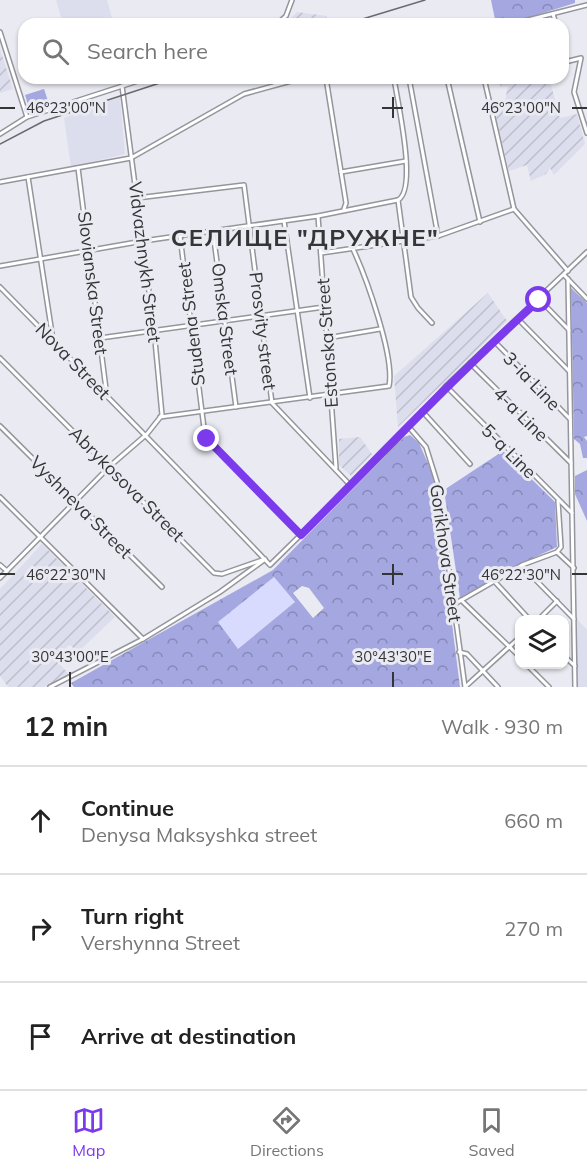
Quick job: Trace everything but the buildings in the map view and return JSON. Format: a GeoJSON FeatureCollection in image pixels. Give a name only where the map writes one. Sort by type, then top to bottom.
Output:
{"type":"FeatureCollection","features":[{"type":"Feature","properties":{"kind":"street"},"geometry":{"type":"LineString","coordinates":[[284,18],[292,0]]}},
{"type":"Feature","properties":{"kind":"street"},"geometry":{"type":"LineString","coordinates":[[537,18],[587,5]]}},
{"type":"Feature","properties":{"kind":"street"},"geometry":{"type":"LineString","coordinates":[[553,14],[554,18]]}},
{"type":"Feature","properties":{"kind":"street"},"geometry":{"type":"LineString","coordinates":[[0,32],[27,117]]}},
{"type":"Feature","properties":{"kind":"street"},"geometry":{"type":"LineString","coordinates":[[569,61],[581,58],[574,92],[587,133]]}},
{"type":"Feature","properties":{"kind":"street"},"geometry":{"type":"LineString","coordinates":[[0,134],[27,117],[128,84]]}},
{"type":"Feature","properties":{"kind":"street"},"geometry":{"type":"LineString","coordinates":[[0,182],[131,158],[244,94],[280,84]]}},
{"type":"Feature","properties":{"kind":"street"},"geometry":{"type":"LineString","coordinates":[[327,84],[346,203],[344,209]]}},
{"type":"Feature","properties":{"kind":"street"},"geometry":{"type":"LineString","coordinates":[[0,266],[143,241],[318,216],[398,200],[405,192],[406,161],[395,84]]}},
{"type":"Feature","properties":{"kind":"street"},"geometry":{"type":"LineString","coordinates":[[410,84],[438,236]]}},
{"type":"Feature","properties":{"kind":"street"},"geometry":{"type":"LineString","coordinates":[[448,84],[480,222]]}},
{"type":"Feature","properties":{"kind":"street"},"geometry":{"type":"LineString","coordinates":[[485,84],[514,210],[568,272]]}},
{"type":"Feature","properties":{"kind":"street","name":"Vidvazhnykh Street"},"geometry":{"type":"LineString","coordinates":[[122,86],[154,330],[162,407],[160,417]]}},
{"type":"Feature","properties":{"kind":"street"},"geometry":{"type":"LineString","coordinates":[[341,172],[406,161]]}},
{"type":"Feature","properties":{"kind":"street","name":"Slovianska Street"},"geometry":{"type":"LineString","coordinates":[[78,168],[108,399]]}},
{"type":"Feature","properties":{"kind":"street"},"geometry":{"type":"LineString","coordinates":[[28,177],[53,341]]}},
{"type":"Feature","properties":{"kind":"street","name":"Prosvity street"},"geometry":{"type":"LineString","coordinates":[[137,198],[242,184],[245,187],[272,403],[350,485]]}},
{"type":"Feature","properties":{"kind":"street"},"geometry":{"type":"LineString","coordinates":[[398,200],[402,242],[413,301],[432,323]]}},
{"type":"Feature","properties":{"kind":"street"},"geometry":{"type":"LineString","coordinates":[[321,253],[438,236],[514,210]]}},
{"type":"Feature","properties":{"kind":"street","name":"Estonska Street"},"geometry":{"type":"LineString","coordinates":[[318,216],[337,470]]}},
{"type":"Feature","properties":{"kind":"street"},"geometry":{"type":"LineString","coordinates":[[284,221],[310,398]]}},
{"type":"Feature","properties":{"kind":"street","name":"Omska Street"},"geometry":{"type":"LineString","coordinates":[[213,232],[236,407]]}},
{"type":"Feature","properties":{"kind":"street","name":"Studena Street"},"geometry":{"type":"LineString","coordinates":[[180,236],[206,438],[301,535]]}},
{"type":"Feature","properties":{"kind":"street"},"geometry":{"type":"LineString","coordinates":[[0,578],[75,500],[147,434],[160,417],[389,386],[381,329],[368,282],[353,249]]}},
{"type":"Feature","properties":{"kind":"street"},"geometry":{"type":"LineString","coordinates":[[301,535],[446,386],[587,252]]}},
{"type":"Feature","properties":{"kind":"street"},"geometry":{"type":"LineString","coordinates":[[564,275],[587,299]]}},
{"type":"Feature","properties":{"kind":"street"},"geometry":{"type":"LineString","coordinates":[[568,279],[575,687]]}},
{"type":"Feature","properties":{"kind":"street","name":"Nova Street"},"geometry":{"type":"LineString","coordinates":[[0,287],[108,399],[147,434],[270,564],[301,535]]}},
{"type":"Feature","properties":{"kind":"street"},"geometry":{"type":"LineString","coordinates":[[539,300],[569,330]]}},
{"type":"Feature","properties":{"kind":"street"},"geometry":{"type":"LineString","coordinates":[[100,338],[324,307]]}},
{"type":"Feature","properties":{"kind":"street"},"geometry":{"type":"LineString","coordinates":[[518,319],[570,371]]}},
{"type":"Feature","properties":{"kind":"street"},"geometry":{"type":"LineString","coordinates":[[327,338],[381,329]]}},
{"type":"Feature","properties":{"kind":"street","name":"3-ia Line"},"geometry":{"type":"LineString","coordinates":[[494,341],[571,420]]}},
{"type":"Feature","properties":{"kind":"street","name":"Abrykosova Street"},"geometry":{"type":"LineString","coordinates":[[0,357],[217,575],[265,559]]}},
{"type":"Feature","properties":{"kind":"street","name":"4-a Line"},"geometry":{"type":"LineString","coordinates":[[470,363],[572,464]]}},
{"type":"Feature","properties":{"kind":"street","name":"5-a Line"},"geometry":{"type":"LineString","coordinates":[[446,386],[573,515]]}},
{"type":"Feature","properties":{"kind":"street"},"geometry":{"type":"LineString","coordinates":[[422,411],[470,464]]}},
{"type":"Feature","properties":{"kind":"street","name":"Vyshneva Street"},"geometry":{"type":"LineString","coordinates":[[0,426],[162,587]]}},
{"type":"Feature","properties":{"kind":"street","name":"Gorikhova Street"},"geometry":{"type":"LineString","coordinates":[[408,426],[421,439],[434,470],[465,687]]}},
{"type":"Feature","properties":{"kind":"street"},"geometry":{"type":"LineString","coordinates":[[0,497],[143,639]]}},
{"type":"Feature","properties":{"kind":"street"},"geometry":{"type":"LineString","coordinates":[[453,605],[522,566],[557,552],[561,547],[558,500]]}},
{"type":"Feature","properties":{"kind":"street"},"geometry":{"type":"LineString","coordinates":[[557,552],[574,568]]}},
{"type":"Feature","properties":{"kind":"street"},"geometry":{"type":"LineString","coordinates":[[50,687],[143,639],[220,592],[265,559]]}},
{"type":"Feature","properties":{"kind":"street"},"geometry":{"type":"LineString","coordinates":[[0,565],[7,571]]}},
{"type":"Feature","properties":{"kind":"street"},"geometry":{"type":"LineString","coordinates":[[522,566],[575,621]]}},
{"type":"Feature","properties":{"kind":"street"},"geometry":{"type":"LineString","coordinates":[[495,582],[525,615]]}},
{"type":"Feature","properties":{"kind":"street"},"geometry":{"type":"LineString","coordinates":[[461,600],[515,653]]}},
{"type":"Feature","properties":{"kind":"street"},"geometry":{"type":"LineString","coordinates":[[543,615],[557,601]]}},
{"type":"Feature","properties":{"kind":"street"},"geometry":{"type":"LineString","coordinates":[[465,687],[515,641]]}},
{"type":"Feature","properties":{"kind":"street"},"geometry":{"type":"LineString","coordinates":[[459,652],[467,654],[498,687]]}},
{"type":"Feature","properties":{"kind":"street"},"geometry":{"type":"LineString","coordinates":[[569,661],[576,667]]}},
{"type":"Feature","properties":{"kind":"street"},"geometry":{"type":"LineString","coordinates":[[531,669],[549,687]]}},
{"type":"Feature","properties":{"kind":"shaded area"},"geometry":{"type":"Polygon","coordinates":[[[56,0],[107,0],[112,18],[61,18],[56,0]]]}},
{"type":"Feature","properties":{"kind":"shaded area"},"geometry":{"type":"Polygon","coordinates":[[[297,12],[327,16],[327,18],[291,18],[297,12]]]}},
{"type":"Feature","properties":{"kind":"shaded area"},"geometry":{"type":"Polygon","coordinates":[[[0,49],[13,89],[0,93],[0,49]]]}},
{"type":"Feature","properties":{"kind":"shaded area"},"geometry":{"type":"Polygon","coordinates":[[[500,84],[551,84],[560,118],[577,114],[585,144],[554,175],[550,168],[546,174],[531,181],[527,165],[509,171],[493,104],[504,106],[508,86],[500,87],[500,84]]]}},
{"type":"Feature","properties":{"kind":"shaded area"},"geometry":{"type":"Polygon","coordinates":[[[120,97],[125,154],[71,167],[64,118],[120,97]]]}},
{"type":"Feature","properties":{"kind":"shaded area"},"geometry":{"type":"Polygon","coordinates":[[[488,293],[507,321],[398,427],[394,376],[488,293]]]}},
{"type":"Feature","properties":{"kind":"shaded area"},"geometry":{"type":"Polygon","coordinates":[[[360,437],[372,454],[351,476],[339,465],[339,439],[360,437]]]}},
{"type":"Feature","properties":{"kind":"shaded area"},"geometry":{"type":"Polygon","coordinates":[[[42,544],[115,617],[78,652],[70,645],[54,657],[70,676],[44,687],[8,687],[0,676],[0,589],[42,544]]]}},
{"type":"Feature","properties":{"kind":"shaded area"},"geometry":{"type":"Polygon","coordinates":[[[274,577],[295,602],[238,649],[217,623],[274,577]]]}},
{"type":"Feature","properties":{"kind":"shaded area"},"geometry":{"type":"Polygon","coordinates":[[[577,619],[587,630],[587,687],[577,687],[577,619]]]}},
{"type":"Feature","properties":{"kind":"green space"},"geometry":{"type":"Polygon","coordinates":[[[491,0],[575,0],[575,3],[527,18],[495,18],[491,0]]]}},
{"type":"Feature","properties":{"kind":"green space"},"geometry":{"type":"Polygon","coordinates":[[[44,89],[49,104],[30,110],[25,95],[44,89]]]}},
{"type":"Feature","properties":{"kind":"green space"},"geometry":{"type":"Polygon","coordinates":[[[571,288],[587,303],[587,436],[584,437],[587,441],[587,458],[583,458],[580,444],[574,439],[571,288]]]}},
{"type":"Feature","properties":{"kind":"green space"},"geometry":{"type":"Polygon","coordinates":[[[410,435],[419,443],[433,475],[460,687],[74,687],[71,683],[273,570],[404,437],[410,435]],[[274,577],[218,622],[238,649],[295,602],[274,577]],[[302,586],[293,593],[313,618],[324,608],[309,588],[302,586]]]}},
{"type":"Feature","properties":{"kind":"green space"},"geometry":{"type":"Polygon","coordinates":[[[503,451],[555,502],[557,547],[520,564],[460,598],[444,490],[503,451]]]}},
{"type":"Feature","properties":{"kind":"green space"},"geometry":{"type":"Polygon","coordinates":[[[587,470],[587,521],[575,494],[575,476],[587,470]]]}},
{"type":"Feature","properties":{"kind":"tram line"},"geometry":{"type":"LineString","coordinates":[[366,18],[425,0]]}},
{"type":"Feature","properties":{"kind":"tram line"},"geometry":{"type":"LineString","coordinates":[[0,144],[44,121],[157,84]]}},
{"type":"Feature","properties":{"kind":"district","name":"СЕЛИЩЕ \"ДРУЖНЕ\""},"geometry":{"type":"Point","coordinates":[305,237]}},
{"type":"Feature","properties":{"kind":"route"},"geometry":{"type":"LineString","coordinates":[[207,439],[301,535],[396,441],[446,386],[539,300]]}}]}
